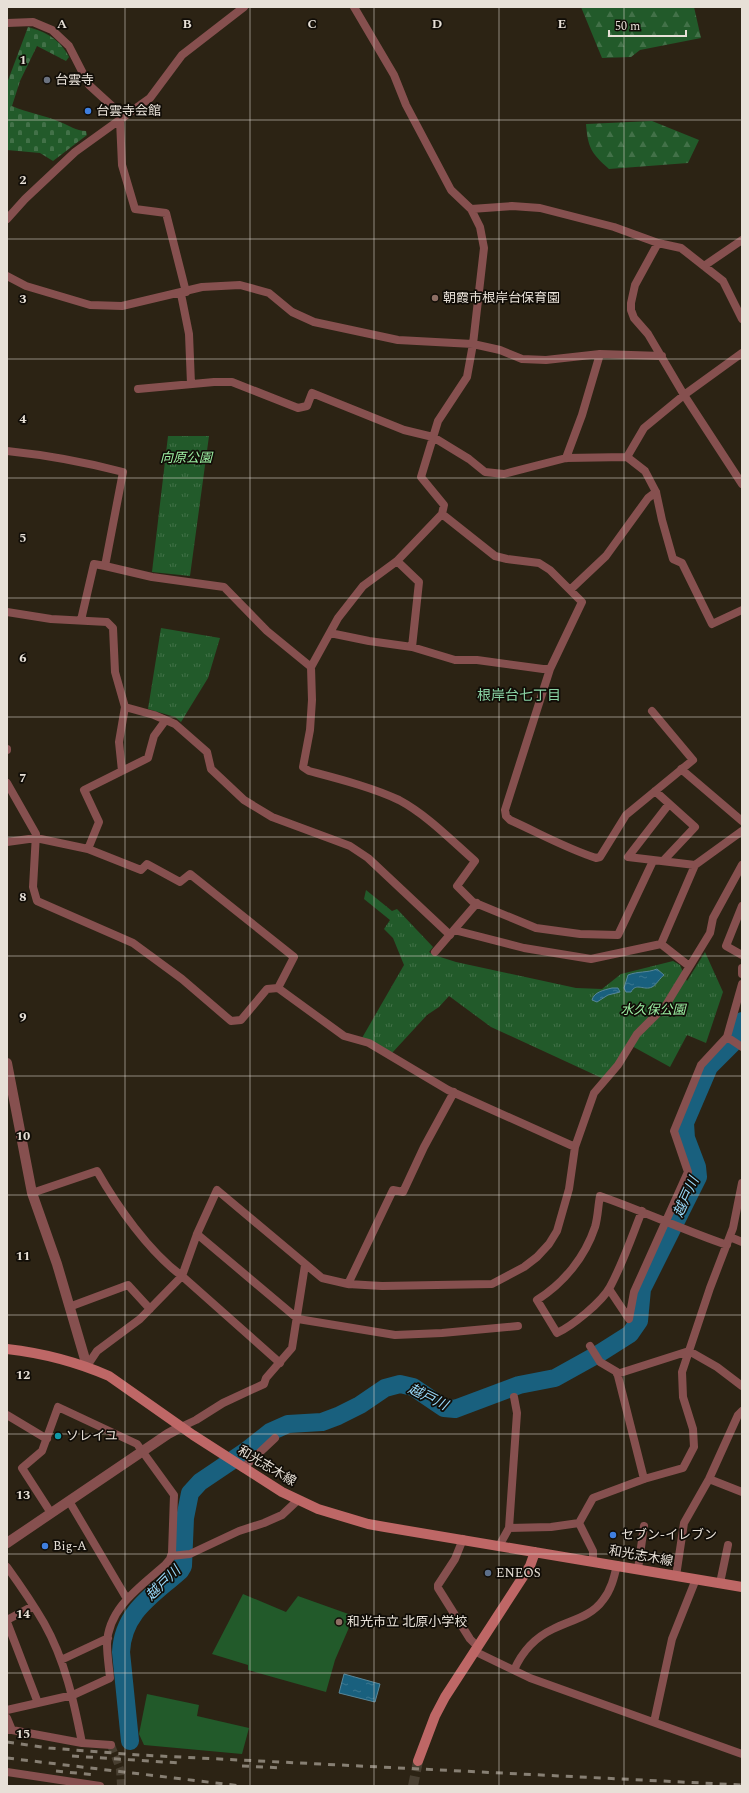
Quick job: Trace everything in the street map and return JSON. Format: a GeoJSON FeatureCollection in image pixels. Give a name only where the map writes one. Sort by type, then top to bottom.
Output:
{"type":"FeatureCollection","features":[{"type":"Feature","properties":{"kind":"main road","name":"和光志木線"},"geometry":{"type":"LineString","coordinates":[[7,1349],[87,1366],[109,1376],[181,1427],[240,1466],[298,1500],[318,1509],[368,1524],[742,1587]]}},
{"type":"Feature","properties":{"kind":"main road"},"geometry":{"type":"LineString","coordinates":[[418,1761],[435,1716],[445,1696],[530,1566],[535,1552]]}},
{"type":"Feature","properties":{"kind":"street"},"geometry":{"type":"LineString","coordinates":[[7,219],[24,199],[75,152],[150,98],[182,55],[244,7]]}},
{"type":"Feature","properties":{"kind":"street"},"geometry":{"type":"LineString","coordinates":[[354,7],[394,75],[406,105],[451,190],[471,209],[480,227],[484,248],[473,344],[467,378],[438,421],[421,477],[444,505],[442,514],[397,561],[364,586],[338,618],[311,667],[312,700],[310,730],[303,767],[309,771],[350,783],[398,800],[417,812],[475,861],[458,886],[473,902],[536,928],[580,934],[618,935],[653,861]]}},
{"type":"Feature","properties":{"kind":"street"},"geometry":{"type":"LineString","coordinates":[[7,23],[33,22],[52,30],[69,46],[89,85],[122,118],[122,165],[135,209],[166,213],[183,293],[189,334],[191,384]]}},
{"type":"Feature","properties":{"kind":"street"},"geometry":{"type":"LineString","coordinates":[[471,209],[512,206],[540,208],[614,228],[658,244],[681,248],[723,281],[742,319]]}},
{"type":"Feature","properties":{"kind":"street"},"geometry":{"type":"LineString","coordinates":[[704,266],[742,240]]}},
{"type":"Feature","properties":{"kind":"street"},"geometry":{"type":"LineString","coordinates":[[658,244],[635,285],[631,310],[634,318],[648,334],[684,395],[734,469],[742,484]]}},
{"type":"Feature","properties":{"kind":"street"},"geometry":{"type":"LineString","coordinates":[[7,276],[26,286],[90,305],[122,306],[183,293],[202,287],[240,285],[269,293],[292,312],[314,322],[398,340],[473,344],[500,350],[522,359],[546,360],[600,354],[662,356]]}},
{"type":"Feature","properties":{"kind":"street"},"geometry":{"type":"LineString","coordinates":[[627,457],[644,428],[684,395],[742,353]]}},
{"type":"Feature","properties":{"kind":"street"},"geometry":{"type":"LineString","coordinates":[[566,458],[582,415],[600,354]]}},
{"type":"Feature","properties":{"kind":"street"},"geometry":{"type":"LineString","coordinates":[[138,389],[232,382],[298,408],[307,406],[312,393],[404,430],[433,436],[469,459],[485,472],[504,474],[566,458],[627,457],[645,471],[656,492],[673,559],[682,563],[712,624],[742,610]]}},
{"type":"Feature","properties":{"kind":"street"},"geometry":{"type":"LineString","coordinates":[[7,451],[30,453],[96,465],[123,472],[104,566]]}},
{"type":"Feature","properties":{"kind":"street"},"geometry":{"type":"LineString","coordinates":[[570,590],[606,556],[648,498],[656,492]]}},
{"type":"Feature","properties":{"kind":"street"},"geometry":{"type":"LineString","coordinates":[[442,514],[495,556],[539,563],[550,570],[582,602],[550,668],[505,810],[506,816],[510,820],[543,834],[561,846],[596,858],[600,857],[626,815],[693,760],[652,711]]}},
{"type":"Feature","properties":{"kind":"street"},"geometry":{"type":"LineString","coordinates":[[397,561],[419,582],[412,647]]}},
{"type":"Feature","properties":{"kind":"street"},"geometry":{"type":"LineString","coordinates":[[81,620],[94,564],[152,577],[224,587],[267,631],[311,667]]}},
{"type":"Feature","properties":{"kind":"street"},"geometry":{"type":"LineString","coordinates":[[7,612],[51,619],[107,622],[113,628],[115,672],[124,707],[119,742],[122,771]]}},
{"type":"Feature","properties":{"kind":"street"},"geometry":{"type":"LineString","coordinates":[[330,633],[369,641],[412,647],[456,660],[477,660],[543,669],[550,668]]}},
{"type":"Feature","properties":{"kind":"street"},"geometry":{"type":"LineString","coordinates":[[124,707],[154,715],[175,724],[207,752],[211,769],[244,800],[272,817],[350,846],[368,858],[452,933],[524,948],[591,959],[661,944]]}},
{"type":"Feature","properties":{"kind":"street"},"geometry":{"type":"LineString","coordinates":[[88,849],[98,822],[84,790],[148,758],[154,736],[165,721]]}},
{"type":"Feature","properties":{"kind":"street"},"geometry":{"type":"LineString","coordinates":[[681,769],[742,821]]}},
{"type":"Feature","properties":{"kind":"street"},"geometry":{"type":"LineString","coordinates":[[7,783],[36,834],[33,887],[37,900],[132,943],[182,979],[231,1021],[240,1020],[267,989],[278,988],[344,1036],[369,1043],[454,1092],[575,1148]]}},
{"type":"Feature","properties":{"kind":"street"},"geometry":{"type":"LineString","coordinates":[[655,791],[695,827],[664,860]]}},
{"type":"Feature","properties":{"kind":"street"},"geometry":{"type":"LineString","coordinates":[[668,804],[628,857],[653,861],[664,860],[695,865]]}},
{"type":"Feature","properties":{"kind":"street"},"geometry":{"type":"LineString","coordinates":[[661,944],[695,865],[742,831]]}},
{"type":"Feature","properties":{"kind":"street"},"geometry":{"type":"LineString","coordinates":[[7,842],[36,838],[88,849],[141,870],[147,864],[180,882],[190,874],[294,957],[278,988]]}},
{"type":"Feature","properties":{"kind":"street"},"geometry":{"type":"LineString","coordinates":[[87,1366],[97,1351],[140,1319],[182,1276],[197,1234],[216,1190],[322,1278],[348,1284],[382,1286],[492,1284],[524,1267],[537,1257],[549,1244],[557,1231],[569,1189],[575,1148],[594,1093],[618,1065],[637,1034],[649,1019],[666,1005],[710,933],[713,918],[742,865]]}},
{"type":"Feature","properties":{"kind":"street"},"geometry":{"type":"LineString","coordinates":[[435,952],[477,903]]}},
{"type":"Feature","properties":{"kind":"street"},"geometry":{"type":"LineString","coordinates":[[742,906],[726,946],[742,955]]}},
{"type":"Feature","properties":{"kind":"street"},"geometry":{"type":"LineString","coordinates":[[661,944],[689,966]]}},
{"type":"Feature","properties":{"kind":"street"},"geometry":{"type":"LineString","coordinates":[[742,968],[742,974]]}},
{"type":"Feature","properties":{"kind":"street"},"geometry":{"type":"LineString","coordinates":[[609,1289],[628,1319],[634,1292],[688,1172],[674,1131],[701,1065],[728,1039],[742,984]]}},
{"type":"Feature","properties":{"kind":"street"},"geometry":{"type":"LineString","coordinates":[[728,1039],[740,1046]]}},
{"type":"Feature","properties":{"kind":"street"},"geometry":{"type":"LineString","coordinates":[[7,1063],[32,1192],[57,1264],[87,1366]]}},
{"type":"Feature","properties":{"kind":"street"},"geometry":{"type":"LineString","coordinates":[[348,1284],[393,1190],[403,1192],[424,1147],[454,1092]]}},
{"type":"Feature","properties":{"kind":"street"},"geometry":{"type":"LineString","coordinates":[[32,1192],[96,1171],[117,1205],[166,1264],[182,1276],[280,1363]]}},
{"type":"Feature","properties":{"kind":"street"},"geometry":{"type":"LineString","coordinates":[[579,1523],[593,1498],[644,1479],[682,1468],[694,1447],[693,1429],[683,1397],[682,1372],[710,1288],[728,1241],[742,1183]]}},
{"type":"Feature","properties":{"kind":"street"},"geometry":{"type":"LineString","coordinates":[[642,1211],[609,1289],[592,1308],[566,1329],[557,1333],[537,1300],[564,1278],[582,1256],[595,1226],[600,1196],[642,1211],[678,1228],[728,1241],[742,1242]]}},
{"type":"Feature","properties":{"kind":"street"},"geometry":{"type":"LineString","coordinates":[[197,1234],[298,1319],[395,1335],[442,1333],[518,1326]]}},
{"type":"Feature","properties":{"kind":"street"},"geometry":{"type":"LineString","coordinates":[[7,1543],[168,1434],[196,1420],[223,1403],[264,1384],[266,1378],[292,1348],[298,1319],[305,1265]]}},
{"type":"Feature","properties":{"kind":"street"},"geometry":{"type":"LineString","coordinates":[[69,1307],[128,1285],[150,1309]]}},
{"type":"Feature","properties":{"kind":"street"},"geometry":{"type":"LineString","coordinates":[[591,1347],[600,1362],[617,1374],[644,1479]]}},
{"type":"Feature","properties":{"kind":"street"},"geometry":{"type":"LineString","coordinates":[[617,1374],[689,1350],[717,1367],[742,1386]]}},
{"type":"Feature","properties":{"kind":"street"},"geometry":{"type":"LineString","coordinates":[[499,1546],[509,1528],[517,1413],[514,1397]]}},
{"type":"Feature","properties":{"kind":"street"},"geometry":{"type":"LineString","coordinates":[[51,1513],[22,1468],[42,1451],[58,1407],[137,1444],[144,1451],[174,1495],[176,1556]]}},
{"type":"Feature","properties":{"kind":"street"},"geometry":{"type":"LineString","coordinates":[[676,1576],[684,1523],[709,1479],[738,1416],[742,1411]]}},
{"type":"Feature","properties":{"kind":"street"},"geometry":{"type":"LineString","coordinates":[[7,1415],[47,1439]]}},
{"type":"Feature","properties":{"kind":"street"},"geometry":{"type":"LineString","coordinates":[[240,1466],[275,1438]]}},
{"type":"Feature","properties":{"kind":"street"},"geometry":{"type":"LineString","coordinates":[[709,1479],[742,1492]]}},
{"type":"Feature","properties":{"kind":"street"},"geometry":{"type":"LineString","coordinates":[[7,1710],[72,1696],[110,1678],[108,1638],[112,1620],[127,1599],[176,1556],[190,1554],[239,1531],[276,1518],[298,1500]]}},
{"type":"Feature","properties":{"kind":"street"},"geometry":{"type":"LineString","coordinates":[[69,1501],[127,1599]]}},
{"type":"Feature","properties":{"kind":"street"},"geometry":{"type":"LineString","coordinates":[[509,1528],[551,1527],[579,1523]]}},
{"type":"Feature","properties":{"kind":"street"},"geometry":{"type":"LineString","coordinates":[[579,1523],[593,1551],[593,1561]]}},
{"type":"Feature","properties":{"kind":"street"},"geometry":{"type":"LineString","coordinates":[[638,1569],[644,1526]]}},
{"type":"Feature","properties":{"kind":"street"},"geometry":{"type":"LineString","coordinates":[[463,1539],[455,1559],[438,1585],[438,1588],[476,1648],[530,1678],[742,1754]]}},
{"type":"Feature","properties":{"kind":"street"},"geometry":{"type":"LineString","coordinates":[[720,1584],[728,1545]]}},
{"type":"Feature","properties":{"kind":"street"},"geometry":{"type":"LineString","coordinates":[[514,1670],[525,1652],[537,1638],[554,1628],[586,1615],[595,1608],[609,1592],[617,1565]]}},
{"type":"Feature","properties":{"kind":"street"},"geometry":{"type":"LineString","coordinates":[[7,1567],[45,1624],[61,1660],[72,1696],[82,1743]]}},
{"type":"Feature","properties":{"kind":"street"},"geometry":{"type":"LineString","coordinates":[[654,1722],[672,1639],[696,1579]]}},
{"type":"Feature","properties":{"kind":"street"},"geometry":{"type":"LineString","coordinates":[[33,1606],[7,1621],[38,1703]]}},
{"type":"Feature","properties":{"kind":"street"},"geometry":{"type":"LineString","coordinates":[[61,1660],[108,1638]]}},
{"type":"Feature","properties":{"kind":"street"},"geometry":{"type":"LineString","coordinates":[[7,1718],[9,1730],[82,1743],[111,1745]]}},
{"type":"Feature","properties":{"kind":"street"},"geometry":{"type":"LineString","coordinates":[[7,1772],[100,1786]]}},
{"type":"Feature","properties":{"kind":"green space"},"geometry":{"type":"Polygon","coordinates":[[[581,7],[694,7],[701,38],[640,50],[631,57],[602,58],[581,7]]]}},
{"type":"Feature","properties":{"kind":"green space"},"geometry":{"type":"Polygon","coordinates":[[[28,27],[41,31],[52,37],[61,45],[69,57],[66,61],[37,46],[20,81],[12,106],[63,123],[76,129],[86,131],[87,135],[53,161],[40,153],[7,150],[7,83],[28,27]]]}},
{"type":"Feature","properties":{"kind":"green space"},"geometry":{"type":"Polygon","coordinates":[[[652,121],[699,140],[688,163],[609,169],[598,159],[589,145],[586,124],[652,121]]]}},
{"type":"Feature","properties":{"kind":"green space","name":"向原公園"},"geometry":{"type":"Polygon","coordinates":[[[168,436],[209,436],[190,576],[152,572],[168,436]]]}},
{"type":"Feature","properties":{"kind":"green space"},"geometry":{"type":"Polygon","coordinates":[[[161,628],[220,638],[208,678],[181,722],[175,717],[148,709],[161,628]]]}},
{"type":"Feature","properties":{"kind":"green space","name":"水久保公園"},"geometry":{"type":"Polygon","coordinates":[[[366,890],[392,911],[397,909],[433,947],[429,952],[434,955],[456,962],[576,988],[602,989],[621,974],[673,961],[680,965],[687,981],[705,952],[723,992],[706,1043],[687,1035],[670,1067],[630,1045],[606,1080],[491,1027],[449,996],[439,1007],[427,1015],[392,1053],[362,1038],[404,965],[393,938],[384,929],[390,920],[364,899],[366,890]]]}},
{"type":"Feature","properties":{"kind":"green space"},"geometry":{"type":"Polygon","coordinates":[[[243,1594],[286,1612],[298,1596],[354,1616],[335,1660],[326,1692],[248,1670],[248,1665],[212,1654],[243,1594]]]}},
{"type":"Feature","properties":{"kind":"green space"},"geometry":{"type":"Polygon","coordinates":[[[147,1694],[199,1705],[197,1716],[249,1728],[242,1754],[144,1745],[139,1734],[147,1694]]]}},
{"type":"Feature","properties":{"kind":"water"},"geometry":{"type":"Polygon","coordinates":[[[657,969],[664,975],[654,986],[649,988],[638,987],[633,989],[631,992],[626,992],[624,988],[628,975],[657,969]]]}},
{"type":"Feature","properties":{"kind":"water"},"geometry":{"type":"Polygon","coordinates":[[[612,988],[618,988],[620,992],[608,995],[597,1002],[592,1000],[597,993],[612,988]]]}},
{"type":"Feature","properties":{"kind":"water"},"geometry":{"type":"Polygon","coordinates":[[[344,1674],[380,1684],[375,1702],[339,1693],[344,1674]]]}},
{"type":"Feature","properties":{"kind":"waterway","name":"越戸川"},"geometry":{"type":"LineString","coordinates":[[130,1741],[121,1652],[123,1638],[133,1615],[150,1597],[180,1571],[183,1566],[185,1518],[190,1493],[200,1482],[246,1451],[270,1432],[288,1424],[322,1422],[338,1416],[360,1405],[385,1388],[400,1384],[413,1387],[444,1408],[455,1409],[519,1385],[555,1378],[600,1353],[630,1334],[639,1321],[642,1289],[698,1177],[697,1167],[686,1138],[685,1123],[709,1067],[733,1043],[742,1021]]}},
{"type":"Feature","properties":{"kind":"tunnel"},"geometry":{"type":"LineString","coordinates":[[111,1745],[120,1769],[121,1786]]}},
{"type":"Feature","properties":{"kind":"tunnel"},"geometry":{"type":"LineString","coordinates":[[413,1786],[418,1761]]}},
{"type":"Feature","properties":{"kind":"railway"},"geometry":{"type":"LineString","coordinates":[[7,1742],[49,1748],[139,1755],[742,1785]]}},
{"type":"Feature","properties":{"kind":"railway"},"geometry":{"type":"LineString","coordinates":[[72,1756],[180,1763]]}},
{"type":"Feature","properties":{"kind":"railway"},"geometry":{"type":"LineString","coordinates":[[7,1758],[241,1786]]}},
{"type":"Feature","properties":{"kind":"railway"},"geometry":{"type":"LineString","coordinates":[[242,1766],[284,1768]]}},
{"type":"Feature","properties":{"kind":"railway"},"geometry":{"type":"LineString","coordinates":[[56,1771],[96,1775]]}},
{"type":"Feature","properties":{"kind":"place","name":"台雲寺"},"geometry":{"type":"Point","coordinates":[47,80]}},
{"type":"Feature","properties":{"kind":"place","name":"台雲寺会館"},"geometry":{"type":"Point","coordinates":[88,111]}},
{"type":"Feature","properties":{"kind":"place","name":"朝霞市根岸台保育園"},"geometry":{"type":"Point","coordinates":[435,298]}},
{"type":"Feature","properties":{"kind":"place","name":"ソレイユ"},"geometry":{"type":"Point","coordinates":[58,1436]}},
{"type":"Feature","properties":{"kind":"place","name":"セブン-イレブン"},"geometry":{"type":"Point","coordinates":[613,1535]}},
{"type":"Feature","properties":{"kind":"place","name":"Big-A"},"geometry":{"type":"Point","coordinates":[45,1546]}},
{"type":"Feature","properties":{"kind":"place","name":"ENEOS"},"geometry":{"type":"Point","coordinates":[488,1573]}},
{"type":"Feature","properties":{"kind":"place","name":"和光市立 北原小学校"},"geometry":{"type":"Point","coordinates":[339,1622]}},
{"type":"Feature","properties":{"kind":"district","name":"根岸台七丁目"},"geometry":{"type":"Point","coordinates":[519,695]}}]}
